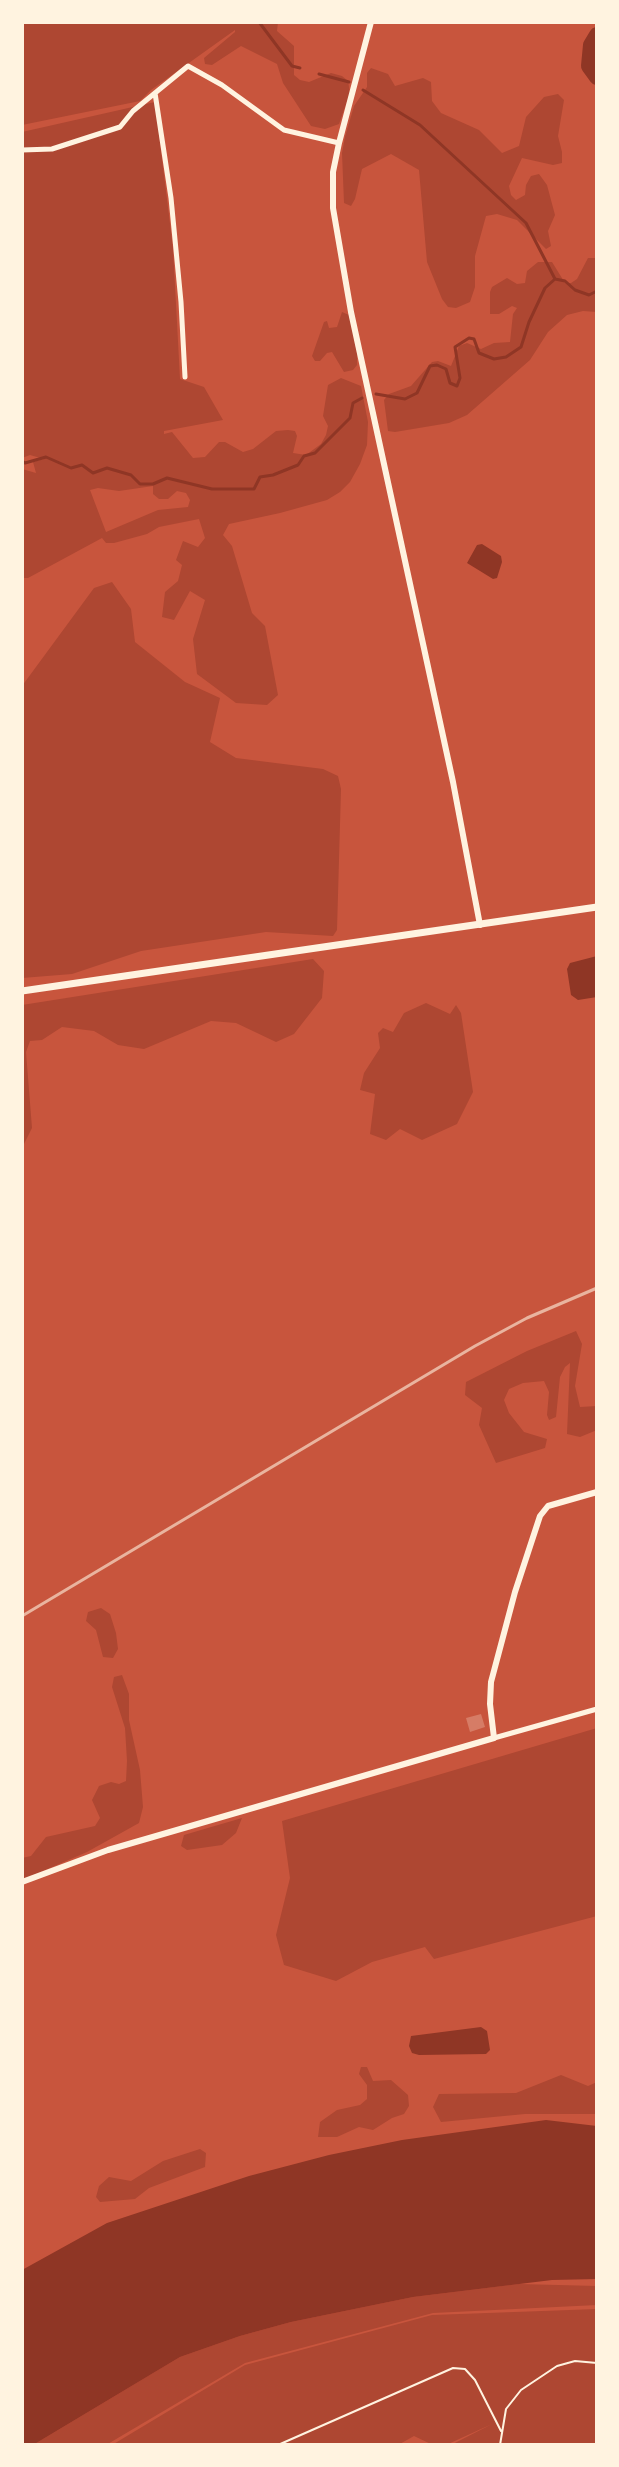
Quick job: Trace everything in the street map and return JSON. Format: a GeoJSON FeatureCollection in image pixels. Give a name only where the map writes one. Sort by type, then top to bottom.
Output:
{"type":"FeatureCollection","features":[{"type":"Feature","properties":{"kind":"main road"},"geometry":{"type":"LineString","coordinates":[[22,991],[597,907]]}},
{"type":"Feature","properties":{"kind":"street"},"geometry":{"type":"LineString","coordinates":[[371,22],[333,172],[333,208],[345,279],[453,782],[480,925]]}},
{"type":"Feature","properties":{"kind":"street"},"geometry":{"type":"LineString","coordinates":[[22,150],[52,149],[120,127],[155,92],[188,66],[222,85],[284,130],[339,143]]}},
{"type":"Feature","properties":{"kind":"street"},"geometry":{"type":"LineString","coordinates":[[155,92],[171,198],[185,377]]}},
{"type":"Feature","properties":{"kind":"street"},"geometry":{"type":"LineString","coordinates":[[494,1738],[491,1682],[515,1592],[540,1516],[548,1506],[597,1492]]}},
{"type":"Feature","properties":{"kind":"street"},"geometry":{"type":"LineString","coordinates":[[22,1882],[108,1850],[597,1709]]}},
{"type":"Feature","properties":{"kind":"lane"},"geometry":{"type":"LineString","coordinates":[[500,2445],[506,2409],[521,2390],[557,2366],[575,2361],[597,2363]]}},
{"type":"Feature","properties":{"kind":"lane"},"geometry":{"type":"LineString","coordinates":[[278,2445],[453,2368],[465,2369],[475,2380],[501,2431]]}},
{"type":"Feature","properties":{"kind":"shaded area"},"geometry":{"type":"Polygon","coordinates":[[[22,22],[278,22],[277,31],[294,46],[294,75],[309,82],[331,73],[342,76],[348,81],[350,93],[339,124],[325,129],[311,126],[283,83],[277,64],[241,46],[212,65],[205,64],[204,58],[235,30],[140,101],[22,125],[22,22]]]}},
{"type":"Feature","properties":{"kind":"shaded area"},"geometry":{"type":"Polygon","coordinates":[[[371,68],[388,74],[395,86],[423,78],[431,82],[432,101],[441,113],[479,130],[502,153],[519,146],[526,117],[544,97],[558,94],[564,100],[558,136],[562,163],[553,165],[522,158],[509,186],[516,200],[525,195],[531,176],[539,174],[547,185],[555,215],[548,231],[551,246],[546,249],[517,220],[497,214],[486,216],[475,256],[475,287],[470,302],[456,308],[448,307],[442,299],[427,262],[419,170],[391,154],[362,169],[355,199],[351,206],[344,203],[342,153],[345,137],[354,106],[367,87],[367,73],[371,68]]]}},
{"type":"Feature","properties":{"kind":"shaded area"},"geometry":{"type":"Polygon","coordinates":[[[155,102],[173,248],[180,379],[204,387],[223,420],[164,431],[164,434],[172,432],[193,458],[205,457],[219,442],[243,452],[253,449],[276,431],[288,430],[295,431],[297,436],[293,453],[306,455],[321,444],[326,435],[328,426],[323,416],[328,385],[341,378],[361,386],[368,422],[367,445],[350,482],[327,500],[229,524],[223,535],[232,546],[252,613],[265,626],[278,695],[267,705],[236,703],[197,674],[193,639],[205,600],[190,591],[174,620],[162,617],[165,592],[178,581],[182,565],[176,560],[183,541],[198,547],[205,538],[199,519],[159,527],[147,534],[114,543],[106,543],[102,538],[28,578],[22,578],[22,469],[36,473],[33,462],[44,459],[30,455],[22,458],[22,132],[155,102]],[[153,486],[119,491],[90,490],[106,532],[158,510],[188,507],[190,500],[186,493],[177,491],[168,499],[159,499],[153,494],[153,486]]]}},
{"type":"Feature","properties":{"kind":"shaded area"},"geometry":{"type":"Polygon","coordinates":[[[588,258],[597,258],[597,312],[567,315],[548,332],[530,360],[467,415],[449,423],[388,431],[384,400],[389,394],[411,386],[432,362],[451,366],[459,346],[467,343],[481,349],[494,343],[510,342],[513,314],[517,308],[512,306],[499,314],[490,314],[492,287],[507,278],[517,284],[525,283],[527,271],[538,262],[552,262],[565,283],[571,283],[577,279],[588,258]]]}},
{"type":"Feature","properties":{"kind":"shaded area"},"geometry":{"type":"Polygon","coordinates":[[[342,312],[349,315],[357,353],[357,365],[353,370],[344,372],[332,352],[320,361],[315,361],[312,356],[324,322],[327,321],[329,328],[337,327],[342,312]]]}},
{"type":"Feature","properties":{"kind":"shaded area"},"geometry":{"type":"Polygon","coordinates":[[[482,544],[501,556],[497,578],[493,579],[467,563],[477,545],[482,544]]]}},
{"type":"Feature","properties":{"kind":"shaded area"},"geometry":{"type":"Polygon","coordinates":[[[112,582],[131,609],[135,642],[185,682],[220,698],[210,742],[236,758],[323,769],[338,776],[341,789],[337,930],[333,936],[266,932],[141,951],[72,974],[22,978],[22,686],[94,588],[112,582]]]}},
{"type":"Feature","properties":{"kind":"shaded area"},"geometry":{"type":"Polygon","coordinates":[[[597,956],[597,997],[578,1000],[571,995],[567,969],[570,963],[597,956]]]}},
{"type":"Feature","properties":{"kind":"shaded area"},"geometry":{"type":"Polygon","coordinates":[[[313,959],[324,971],[322,998],[294,1034],[276,1042],[236,1023],[211,1021],[144,1049],[118,1045],[94,1031],[62,1027],[42,1040],[30,1041],[26,1052],[32,1128],[22,1148],[22,1005],[313,959]]]}},
{"type":"Feature","properties":{"kind":"shaded area"},"geometry":{"type":"Polygon","coordinates":[[[426,1003],[450,1014],[456,1005],[461,1013],[473,1092],[457,1124],[422,1140],[400,1129],[386,1140],[370,1134],[375,1094],[360,1090],[364,1073],[380,1048],[378,1033],[383,1028],[393,1032],[404,1013],[426,1003]]]}},
{"type":"Feature","properties":{"kind":"shaded area"},"geometry":{"type":"Polygon","coordinates":[[[576,1331],[582,1344],[575,1386],[580,1407],[597,1406],[597,1430],[580,1437],[567,1434],[570,1363],[560,1377],[556,1417],[549,1420],[549,1392],[544,1381],[523,1383],[509,1389],[504,1400],[509,1413],[524,1432],[547,1439],[545,1448],[496,1463],[479,1425],[482,1408],[465,1395],[466,1382],[527,1351],[576,1331]]]}},
{"type":"Feature","properties":{"kind":"shaded area"},"geometry":{"type":"Polygon","coordinates":[[[101,1608],[110,1614],[116,1633],[118,1649],[113,1658],[103,1657],[96,1630],[86,1621],[88,1612],[101,1608]]]}},
{"type":"Feature","properties":{"kind":"shaded area"},"geometry":{"type":"Polygon","coordinates":[[[122,1675],[129,1694],[129,1720],[140,1770],[143,1807],[139,1823],[87,1852],[22,1880],[22,1858],[31,1856],[46,1837],[95,1826],[100,1818],[92,1800],[99,1786],[126,1781],[125,1728],[112,1687],[114,1677],[122,1675]]]}},
{"type":"Feature","properties":{"kind":"shaded area"},"geometry":{"type":"Polygon","coordinates":[[[597,1728],[597,1916],[434,1959],[425,1947],[372,1962],[336,1981],[284,1965],[276,1935],[290,1878],[282,1821],[597,1728]]]}},
{"type":"Feature","properties":{"kind":"shaded area"},"geometry":{"type":"Polygon","coordinates":[[[242,1818],[236,1833],[222,1845],[187,1850],[181,1846],[184,1835],[242,1818]]]}},
{"type":"Feature","properties":{"kind":"shaded area"},"geometry":{"type":"Polygon","coordinates":[[[481,2027],[487,2031],[490,2050],[486,2054],[419,2055],[412,2053],[409,2046],[411,2036],[481,2027]]]}},
{"type":"Feature","properties":{"kind":"shaded area"},"geometry":{"type":"Polygon","coordinates":[[[361,2067],[367,2067],[373,2081],[391,2080],[408,2095],[409,2106],[404,2114],[373,2130],[359,2127],[337,2137],[318,2137],[320,2122],[337,2110],[360,2105],[367,2099],[367,2085],[359,2074],[361,2067]]]}},
{"type":"Feature","properties":{"kind":"shaded area"},"geometry":{"type":"Polygon","coordinates":[[[561,2075],[588,2086],[597,2082],[597,2114],[525,2114],[441,2122],[433,2107],[439,2094],[516,2093],[561,2075]]]}},
{"type":"Feature","properties":{"kind":"shaded area"},"geometry":{"type":"Polygon","coordinates":[[[546,2120],[597,2126],[597,2279],[552,2280],[413,2297],[291,2322],[240,2336],[180,2357],[33,2445],[22,2445],[22,2270],[107,2223],[249,2176],[402,2140],[546,2120]]]}},
{"type":"Feature","properties":{"kind":"shaded area"},"geometry":{"type":"Polygon","coordinates":[[[200,2149],[206,2153],[205,2167],[149,2188],[135,2199],[100,2202],[96,2197],[99,2186],[109,2177],[131,2181],[163,2161],[200,2149]]]}},
{"type":"Feature","properties":{"kind":"shaded area"},"geometry":{"type":"Polygon","coordinates":[[[519,2284],[597,2286],[597,2305],[433,2313],[245,2363],[106,2445],[33,2445],[180,2357],[240,2336],[291,2322],[413,2297],[519,2284]]]}},
{"type":"Feature","properties":{"kind":"shaded area"},"geometry":{"type":"Polygon","coordinates":[[[597,2309],[597,2445],[451,2445],[492,2424],[446,2445],[433,2445],[414,2436],[398,2445],[112,2445],[245,2365],[432,2315],[597,2309]]]}},
{"type":"Feature","properties":{"kind":"building"},"geometry":{"type":"Polygon","coordinates":[[[481,1714],[485,1727],[470,1732],[466,1718],[481,1714]]]}},
{"type":"Feature","properties":{"kind":"waterway"},"geometry":{"type":"LineString","coordinates":[[259,22],[292,66],[300,68]]}},
{"type":"Feature","properties":{"kind":"waterway"},"geometry":{"type":"LineString","coordinates":[[597,35],[591,45],[589,66],[597,77]]}},
{"type":"Feature","properties":{"kind":"waterway"},"geometry":{"type":"LineString","coordinates":[[319,74],[349,82]]}},
{"type":"Feature","properties":{"kind":"waterway"},"geometry":{"type":"LineString","coordinates":[[363,90],[420,125],[526,223],[555,279]]}},
{"type":"Feature","properties":{"kind":"waterway"},"geometry":{"type":"LineString","coordinates":[[376,394],[405,399],[417,393],[430,366],[437,365],[446,369],[450,383],[457,386],[460,378],[455,347],[469,338],[474,339],[479,353],[494,359],[506,357],[521,347],[545,288],[555,279],[565,281],[575,290],[589,295],[597,291]]}},
{"type":"Feature","properties":{"kind":"waterway"},"geometry":{"type":"LineString","coordinates":[[22,461],[25,463],[46,457],[71,468],[82,465],[93,473],[107,468],[131,475],[140,484],[153,484],[167,478],[212,489],[254,489],[260,477],[298,465],[304,456],[315,453],[350,418],[353,403],[362,398]]}},
{"type":"Feature","properties":{"kind":"railway"},"geometry":{"type":"LineString","coordinates":[[22,1616],[475,1346],[527,1318],[597,1288]]}}]}
